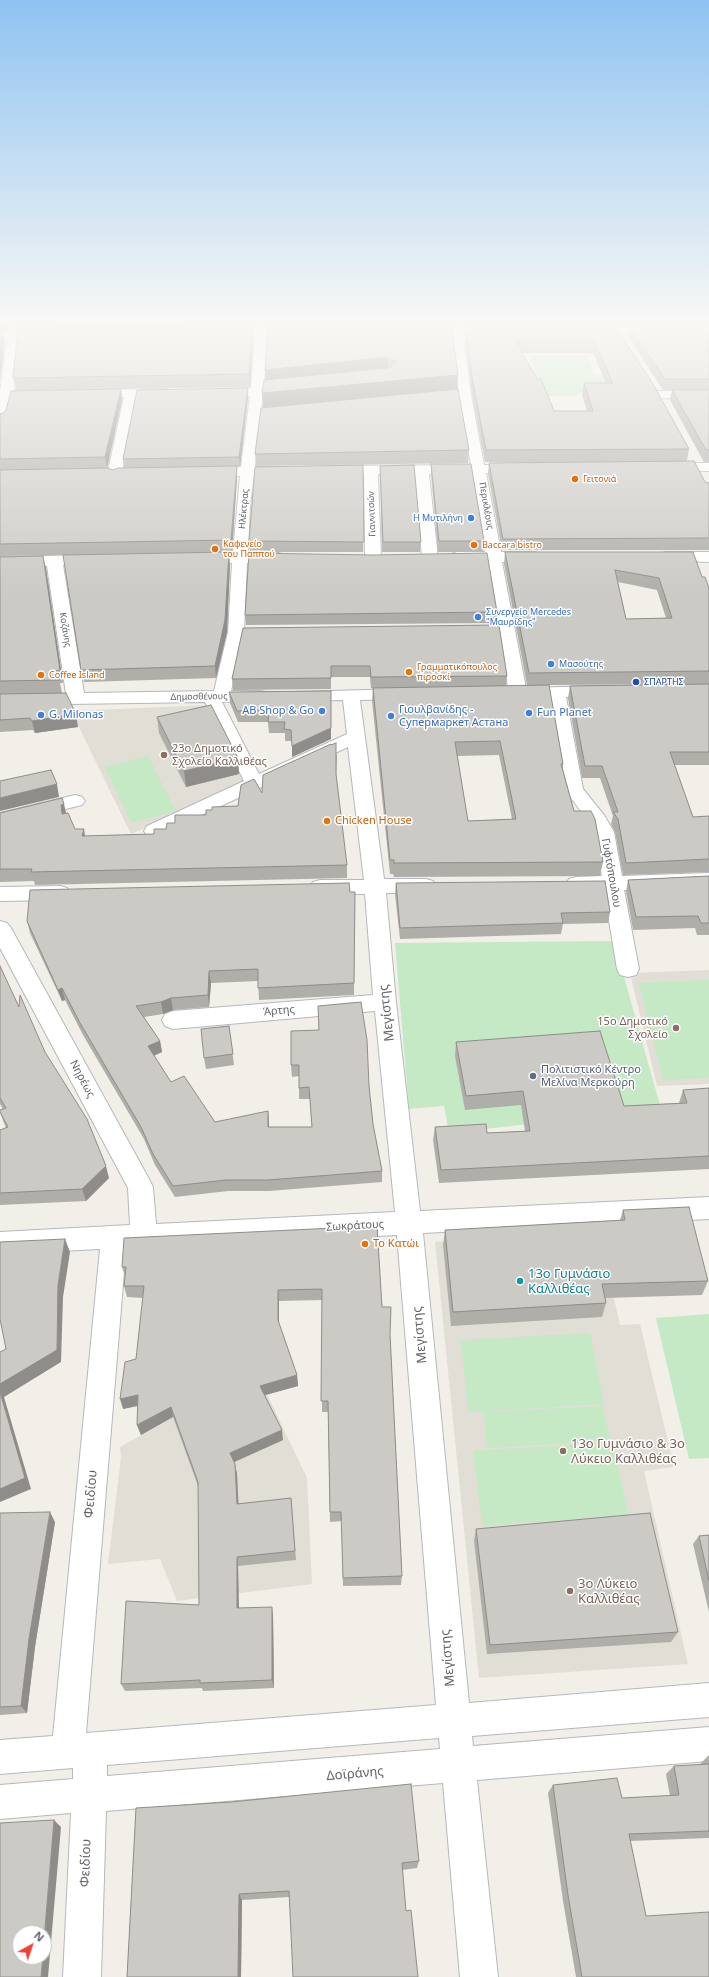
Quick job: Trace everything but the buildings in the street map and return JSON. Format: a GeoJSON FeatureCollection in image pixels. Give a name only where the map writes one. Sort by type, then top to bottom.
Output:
{"type":"FeatureCollection","features":[{"type":"Feature","properties":{"kind":"street"},"geometry":{"type":"LineString","coordinates":[[114,476],[127,412]]}},
{"type":"Feature","properties":{"kind":"street","name":"Ηλέκτρας"},"geometry":{"type":"LineString","coordinates":[[216,697],[244,632],[240,557],[247,472],[254,412]]}},
{"type":"Feature","properties":{"kind":"street","name":"Περικλέους"},"geometry":{"type":"LineString","coordinates":[[468,412],[495,557],[500,629],[510,693],[556,692]]}},
{"type":"Feature","properties":{"kind":"street"},"geometry":{"type":"LineString","coordinates":[[254,416],[269,414]]}},
{"type":"Feature","properties":{"kind":"street"},"geometry":{"type":"LineString","coordinates":[[691,454],[704,470]]}},
{"type":"Feature","properties":{"kind":"street"},"geometry":{"type":"LineString","coordinates":[[656,467],[704,470]]}},
{"type":"Feature","properties":{"kind":"street"},"geometry":{"type":"LineString","coordinates":[[317,471],[533,468]]}},
{"type":"Feature","properties":{"kind":"street"},"geometry":{"type":"LineString","coordinates":[[422,469],[423,558],[550,557]]}},
{"type":"Feature","properties":{"kind":"street","name":"Γιαννιτσών"},"geometry":{"type":"LineString","coordinates":[[370,470],[373,559]]}},
{"type":"Feature","properties":{"kind":"street"},"geometry":{"type":"LineString","coordinates":[[193,473],[301,471]]}},
{"type":"Feature","properties":{"kind":"street"},"geometry":{"type":"LineString","coordinates":[[99,476],[130,475]]}},
{"type":"Feature","properties":{"kind":"street"},"geometry":{"type":"LineString","coordinates":[[652,557],[708,559]]}},
{"type":"Feature","properties":{"kind":"street"},"geometry":{"type":"LineString","coordinates":[[186,558],[294,558]]}},
{"type":"Feature","properties":{"kind":"street","name":"Κοζάνης"},"geometry":{"type":"LineString","coordinates":[[54,560],[76,699]]}},
{"type":"Feature","properties":{"kind":"street"},"geometry":{"type":"LineString","coordinates":[[0,562],[108,560]]}},
{"type":"Feature","properties":{"kind":"street"},"geometry":{"type":"LineString","coordinates":[[556,692],[616,691]]}},
{"type":"Feature","properties":{"kind":"street","name":"Γυφτόπουλου"},"geometry":{"type":"LineString","coordinates":[[556,692],[574,790],[598,819],[604,832],[628,969]]}},
{"type":"Feature","properties":{"kind":"street","name":"Δημοσθένους"},"geometry":{"type":"LineString","coordinates":[[0,700],[415,694]]}},
{"type":"Feature","properties":{"kind":"street","name":"Μεγίστης"},"geometry":{"type":"LineString","coordinates":[[351,695],[355,737],[375,886],[385,1002],[410,1223],[458,1765],[479,1977]]}},
{"type":"Feature","properties":{"kind":"street"},"geometry":{"type":"LineString","coordinates":[[216,697],[255,784]]}},
{"type":"Feature","properties":{"kind":"street"},"geometry":{"type":"LineString","coordinates":[[154,831],[355,737]]}},
{"type":"Feature","properties":{"kind":"street"},"geometry":{"type":"LineString","coordinates":[[0,819],[75,800]]}},
{"type":"Feature","properties":{"kind":"street"},"geometry":{"type":"LineString","coordinates":[[558,884],[613,884],[709,880]]}},
{"type":"Feature","properties":{"kind":"street"},"geometry":{"type":"LineString","coordinates":[[304,888],[447,886]]}},
{"type":"Feature","properties":{"kind":"street"},"geometry":{"type":"LineString","coordinates":[[0,894],[80,893]]}},
{"type":"Feature","properties":{"kind":"street","name":"Νηρέως"},"geometry":{"type":"LineString","coordinates":[[0,928],[140,1187],[144,1236]]}},
{"type":"Feature","properties":{"kind":"street","name":"Άρτης"},"geometry":{"type":"LineString","coordinates":[[173,1020],[385,1002]]}},
{"type":"Feature","properties":{"kind":"street","name":"Σωκράτους"},"geometry":{"type":"LineString","coordinates":[[0,1243],[709,1208]]}},
{"type":"Feature","properties":{"kind":"street","name":"Φειδίου"},"geometry":{"type":"LineString","coordinates":[[82,1977],[88,1795],[80,1751],[114,1237]]}},
{"type":"Feature","properties":{"kind":"street"},"geometry":{"type":"LineString","coordinates":[[0,1757],[709,1700]]}},
{"type":"Feature","properties":{"kind":"street","name":"Δοϊράνης"},"geometry":{"type":"LineString","coordinates":[[0,1802],[709,1744]]}},
{"type":"Feature","properties":{"kind":"shaded area","name":"23ο Δημοτικό Σχολείο Καλλιθέας"},"geometry":{"type":"Polygon","coordinates":[[[211,705],[250,783],[131,834],[71,711],[211,705]]]}},
{"type":"Feature","properties":{"kind":"shaded area","name":"15ο Δημοτικό Σχολείο"},"geometry":{"type":"Polygon","coordinates":[[[709,970],[709,1084],[657,1086],[630,973],[709,970]]]}},
{"type":"Feature","properties":{"kind":"shaded area","name":"13ο Γυμνάσιο & 3ο Λύκειο Καλλιθέας"},"geometry":{"type":"Polygon","coordinates":[[[599,1233],[620,1325],[640,1324],[674,1467],[644,1471],[688,1664],[479,1678],[435,1242],[599,1233]]]}},
{"type":"Feature","properties":{"kind":"shaded area"},"geometry":{"type":"Polygon","coordinates":[[[255,1369],[307,1478],[312,1584],[177,1601],[160,1559],[108,1564],[121,1457],[120,1447],[232,1385],[255,1369]]]}},
{"type":"Feature","properties":{"kind":"green space"},"geometry":{"type":"Polygon","coordinates":[[[148,756],[176,811],[131,823],[105,767],[148,756]]]}},
{"type":"Feature","properties":{"kind":"green space"},"geometry":{"type":"Polygon","coordinates":[[[614,941],[661,1109],[449,1133],[444,1106],[409,1109],[395,943],[614,941]]]}},
{"type":"Feature","properties":{"kind":"green space","name":"15ο Δημοτικό Σχολείο"},"geometry":{"type":"Polygon","coordinates":[[[709,980],[709,1078],[663,1080],[639,983],[709,980]]]}},
{"type":"Feature","properties":{"kind":"green space"},"geometry":{"type":"Polygon","coordinates":[[[709,1314],[709,1458],[689,1459],[656,1318],[709,1314]]]}},
{"type":"Feature","properties":{"kind":"green space"},"geometry":{"type":"Polygon","coordinates":[[[590,1333],[604,1404],[468,1412],[461,1340],[590,1333]]]}},
{"type":"Feature","properties":{"kind":"green space"},"geometry":{"type":"Polygon","coordinates":[[[603,1406],[610,1441],[487,1448],[483,1412],[603,1406]]]}},
{"type":"Feature","properties":{"kind":"green space"},"geometry":{"type":"Polygon","coordinates":[[[613,1442],[628,1515],[482,1526],[473,1451],[613,1442]]]}},
{"type":"Feature","properties":{"kind":"place","name":"Γειτονιά"},"geometry":{"type":"Point","coordinates":[575,479]}},
{"type":"Feature","properties":{"kind":"place","name":"Η Μυτιλήνη"},"geometry":{"type":"Point","coordinates":[471,518]}},
{"type":"Feature","properties":{"kind":"place","name":"Baccara bistro"},"geometry":{"type":"Point","coordinates":[474,545]}},
{"type":"Feature","properties":{"kind":"place","name":"Καφενείο του Παππού"},"geometry":{"type":"Point","coordinates":[215,549]}},
{"type":"Feature","properties":{"kind":"place","name":"Συνεργείο Mercedes \"Μαυρίδης\""},"geometry":{"type":"Point","coordinates":[478,617]}},
{"type":"Feature","properties":{"kind":"place","name":"Μασούτης"},"geometry":{"type":"Point","coordinates":[551,664]}},
{"type":"Feature","properties":{"kind":"place","name":"Γραμματικόπουλος πιροσκί"},"geometry":{"type":"Point","coordinates":[409,672]}},
{"type":"Feature","properties":{"kind":"place","name":"Coffee Island"},"geometry":{"type":"Point","coordinates":[41,675]}},
{"type":"Feature","properties":{"kind":"place","name":"ΣΠΑΡΤΗΣ"},"geometry":{"type":"Point","coordinates":[636,682]}},
{"type":"Feature","properties":{"kind":"place","name":"AB Shop & Go"},"geometry":{"type":"Point","coordinates":[322,711]}},
{"type":"Feature","properties":{"kind":"place","name":"Fun Planet"},"geometry":{"type":"Point","coordinates":[529,713]}},
{"type":"Feature","properties":{"kind":"place","name":"G. Milonas"},"geometry":{"type":"Point","coordinates":[41,715]}},
{"type":"Feature","properties":{"kind":"place","name":"Γιουλβανίδης - Супермаркет Астана"},"geometry":{"type":"Point","coordinates":[391,716]}},
{"type":"Feature","properties":{"kind":"place","name":"23ο Δημοτικό Σχολείο Καλλιθέας"},"geometry":{"type":"Point","coordinates":[164,755]}},
{"type":"Feature","properties":{"kind":"place","name":"Chicken House"},"geometry":{"type":"Point","coordinates":[327,821]}},
{"type":"Feature","properties":{"kind":"place","name":"15ο Δημοτικό Σχολείο"},"geometry":{"type":"Point","coordinates":[676,1028]}},
{"type":"Feature","properties":{"kind":"place","name":"Πολιτιστικό Κέντρο Μελίνα Μερκούρη"},"geometry":{"type":"Point","coordinates":[533,1076]}},
{"type":"Feature","properties":{"kind":"place","name":"Το Κατώι"},"geometry":{"type":"Point","coordinates":[365,1244]}},
{"type":"Feature","properties":{"kind":"place","name":"13ο Γυμνάσιο Καλλιθέας"},"geometry":{"type":"Point","coordinates":[520,1281]}},
{"type":"Feature","properties":{"kind":"place","name":"13ο Γυμνάσιο & 3ο Λύκειο Καλλιθέας"},"geometry":{"type":"Point","coordinates":[563,1451]}},
{"type":"Feature","properties":{"kind":"place","name":"3ο Λύκειο Καλλιθέας"},"geometry":{"type":"Point","coordinates":[570,1591]}}]}
